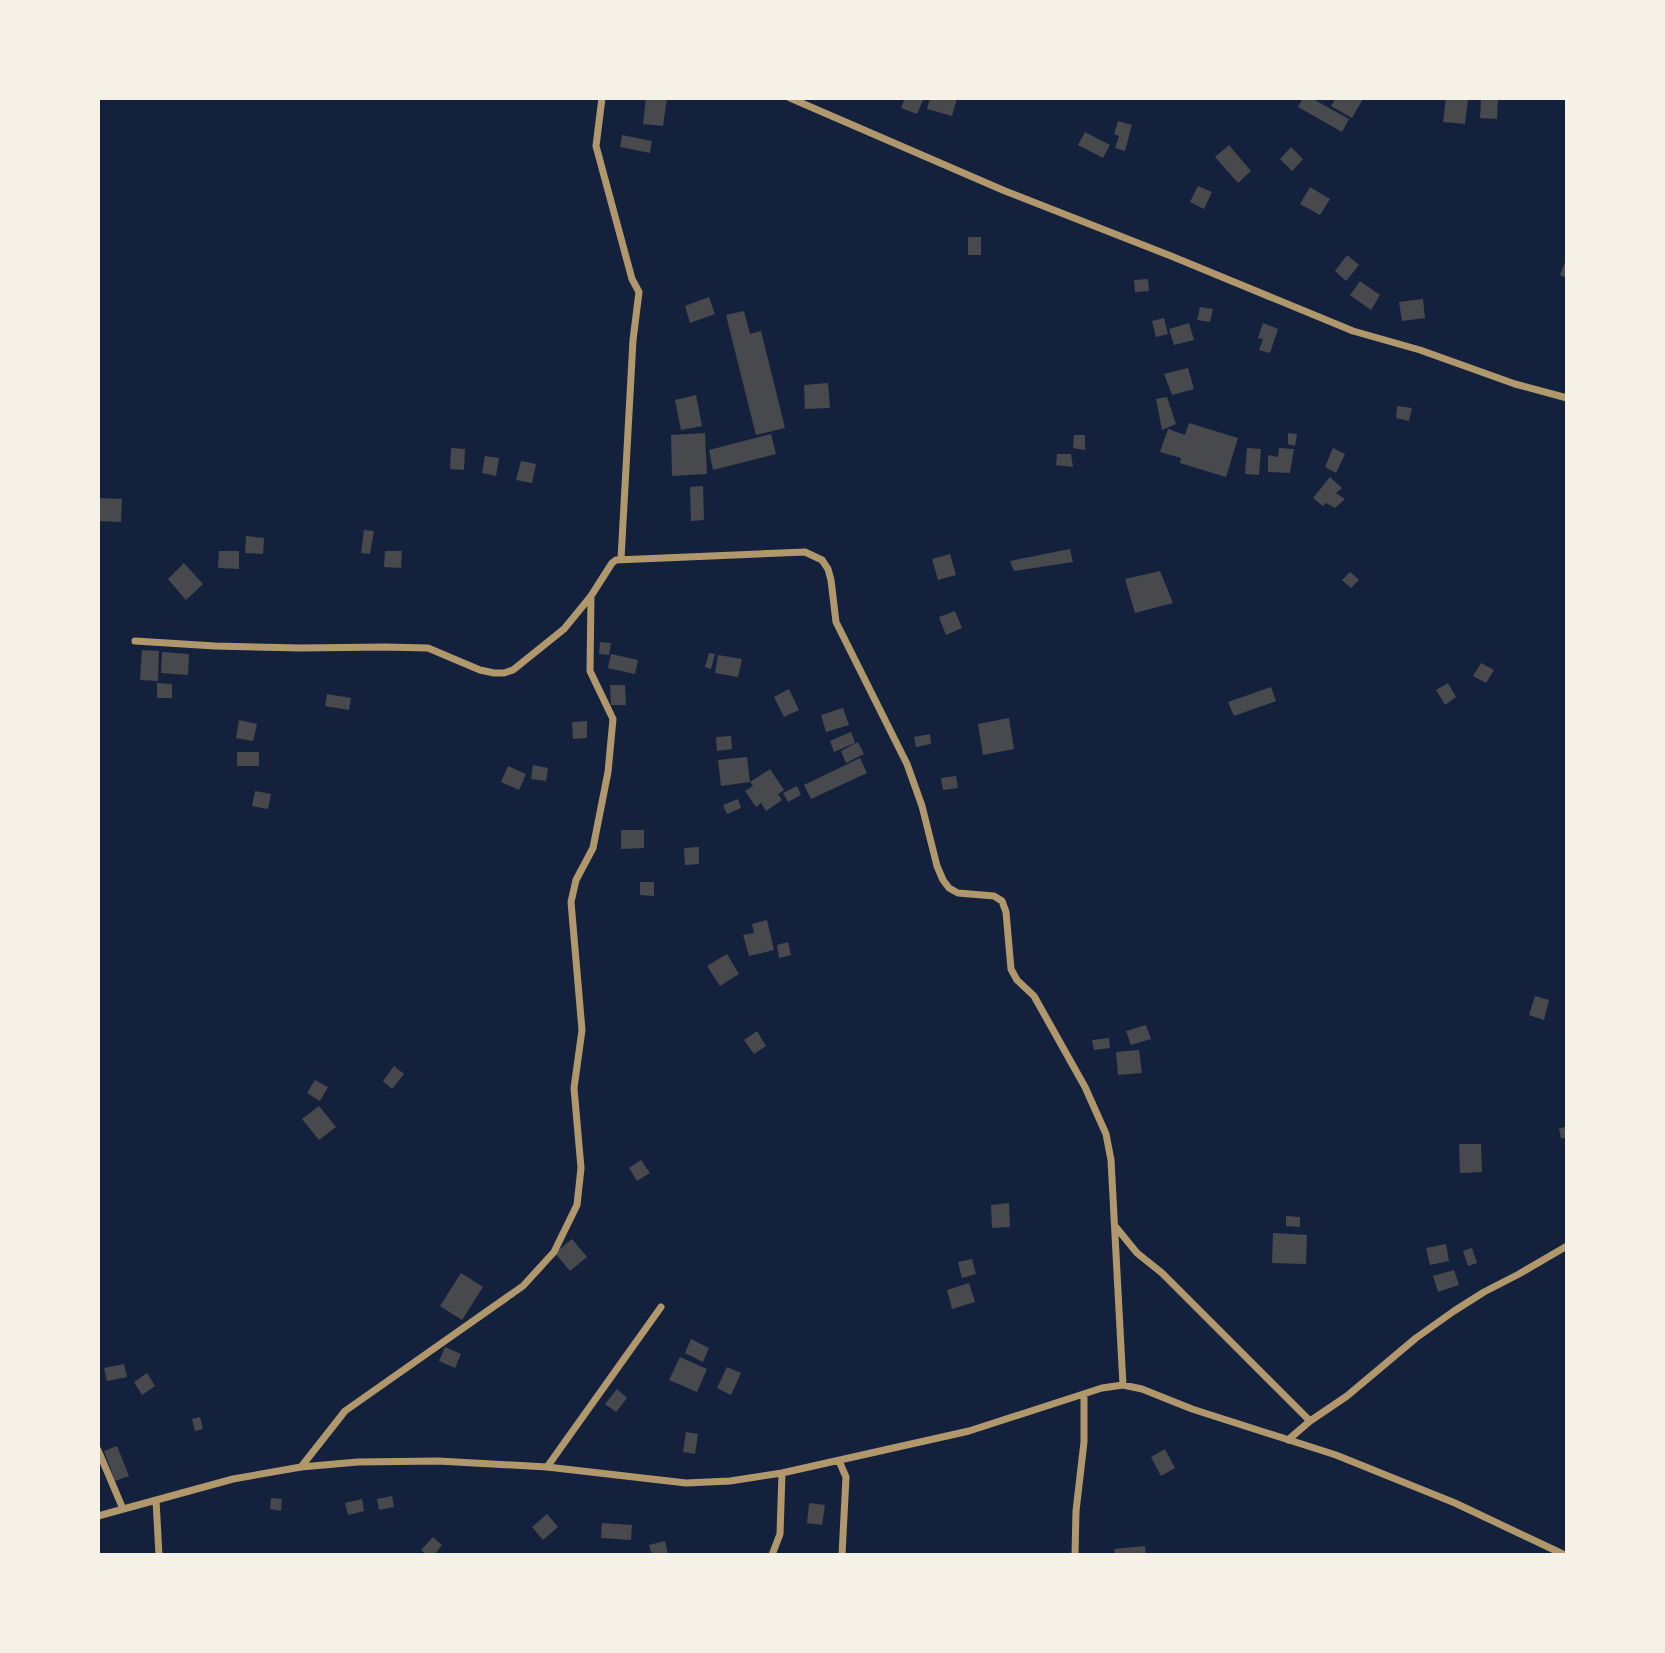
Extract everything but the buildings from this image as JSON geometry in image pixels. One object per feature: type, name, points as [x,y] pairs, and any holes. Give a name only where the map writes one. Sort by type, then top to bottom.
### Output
[{"type":"street","points":[[602,98],[596,146],[632,279],[639,292],[633,340],[621,559]]},
{"type":"street","points":[[790,98],[1005,191],[1353,331],[1420,350],[1515,384],[1567,398]]},
{"type":"street","points":[[135,642],[301,648],[428,648],[480,670],[504,673],[513,670],[564,629],[591,596],[612,563],[621,559],[805,552],[822,560],[831,580],[836,622],[907,764],[943,880],[949,888],[958,893],[994,897],[1002,901],[1006,912],[1011,969],[1034,996],[1086,1087],[1106,1134],[1111,1160],[1123,1385]]},
{"type":"street","points":[[301,1467],[345,1411],[523,1286],[554,1252],[578,1205],[581,1168],[574,1088],[582,1030],[571,902],[576,880],[593,848],[608,772],[613,719],[590,671],[591,596]]},
{"type":"street","points":[[1114,1226],[1137,1253],[1162,1273],[1310,1421]]},
{"type":"street","points":[[1288,1440],[1454,1311],[1567,1246]]},
{"type":"street","points":[[547,1468],[661,1307]]},
{"type":"street","points":[[98,1516],[233,1479],[301,1467],[358,1462],[438,1461],[547,1468],[686,1483],[730,1481],[782,1473],[969,1431],[1102,1388],[1123,1385],[1142,1389],[1192,1409],[1336,1455],[1455,1503],[1565,1555]]},
{"type":"street","points":[[1075,1555],[1076,1511],[1084,1442],[1084,1395]]},
{"type":"street","points":[[98,1450],[123,1509]]},
{"type":"street","points":[[839,1461],[846,1477],[842,1555]]},
{"type":"street","points":[[772,1555],[780,1534],[782,1473]]},
{"type":"street","points":[[156,1500],[159,1555]]}]
